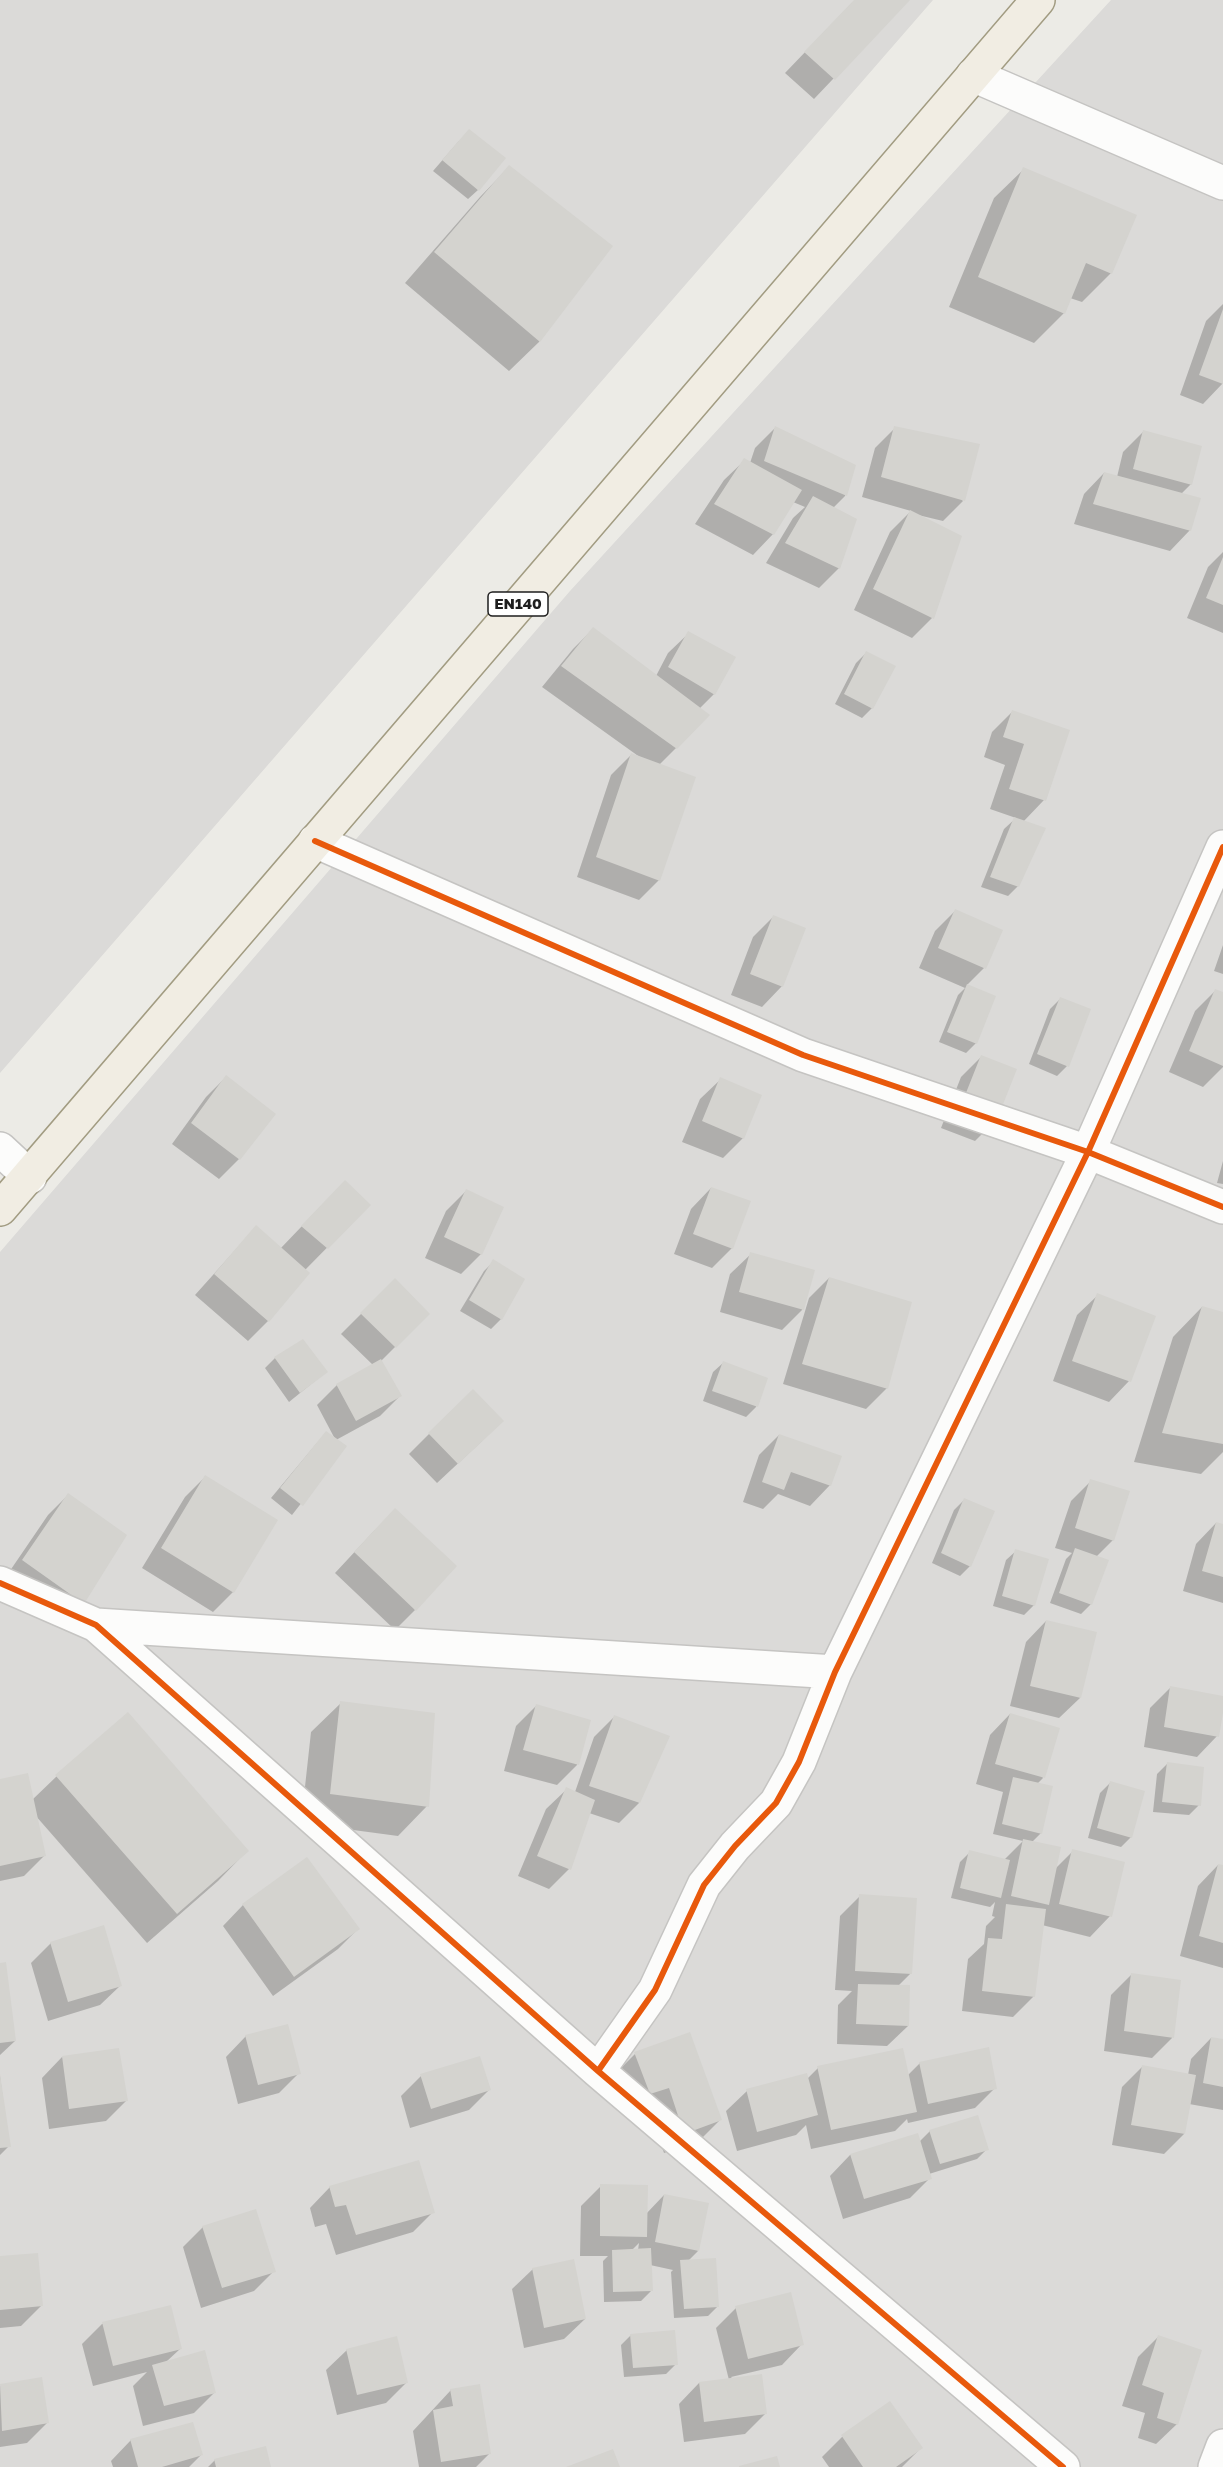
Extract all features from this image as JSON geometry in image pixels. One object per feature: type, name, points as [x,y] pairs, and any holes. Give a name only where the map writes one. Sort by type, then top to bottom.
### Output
[{"type":"main road","name":"EN140","points":[[0,1209],[30,1177],[315,841],[1038,0]]},
{"type":"street","points":[[973,75],[1223,183]]},
{"type":"street","points":[[315,841],[803,1054],[1088,1152],[1223,1207]]},
{"type":"street","points":[[597,2071],[656,1990],[704,1886],[735,1846],[776,1803],[799,1762],[835,1672],[1088,1152],[1223,847]]},
{"type":"street","points":[[0,1149],[30,1177]]},
{"type":"street","points":[[0,1583],[96,1625],[597,2071],[1063,2467]]},
{"type":"street","points":[[96,1625],[835,1672]]},
{"type":"street","points":[[1215,2467],[1223,2446]]},
{"type":"shaded area","points":[[0,0],[933,0],[0,1073]]},
{"type":"shaded area","points":[[1111,0],[1223,0],[1223,2467],[0,2467],[0,1252],[570,591]]},
{"type":"building","points":[[854,0],[910,0],[835,80],[804,52]]},
{"type":"building","points":[[469,129],[506,158],[479,191],[442,160]]},
{"type":"building","points":[[509,165],[613,246],[540,342],[434,252]]},
{"type":"building","points":[[1023,167],[1137,215],[1112,274],[1086,263],[1065,314],[978,277]]},
{"type":"building","points":[[1223,309],[1223,384],[1199,375]]},
{"type":"building","points":[[775,426],[856,465],[847,496],[764,461]]},
{"type":"building","points":[[894,426],[980,444],[965,501],[881,477]]},
{"type":"building","points":[[1143,430],[1202,446],[1192,485],[1133,469]]},
{"type":"building","points":[[744,458],[802,490],[774,535],[714,504]]},
{"type":"building","points":[[1104,472],[1201,498],[1191,531],[1093,504]]},
{"type":"building","points":[[813,496],[857,519],[840,569],[785,543]]},
{"type":"building","points":[[910,510],[962,536],[934,619],[873,589]]},
{"type":"building","points":[[1223,557],[1223,605],[1206,598]]},
{"type":"building","points":[[593,627],[710,715],[677,749],[561,666]]},
{"type":"building","points":[[688,631],[736,657],[715,695],[668,667]]},
{"type":"building","points":[[866,651],[896,666],[873,709],[844,694]]},
{"type":"building","points":[[1012,710],[1070,730],[1046,801],[1009,789],[1024,744],[1003,737]]},
{"type":"building","points":[[631,753],[696,777],[660,881],[596,857]]},
{"type":"building","points":[[1014,817],[1046,828],[1019,887],[990,877]]},
{"type":"building","points":[[955,909],[1003,930],[986,969],[938,948]]},
{"type":"building","points":[[773,915],[806,928],[783,987],[750,974]]},
{"type":"building","points":[[967,984],[996,996],[977,1044],[947,1032]]},
{"type":"building","points":[[1215,989],[1223,992],[1223,1066],[1189,1051]]},
{"type":"building","points":[[1060,997],[1091,1009],[1069,1067],[1037,1054]]},
{"type":"building","points":[[981,1055],[1017,1069],[996,1122],[960,1108]]},
{"type":"building","points":[[226,1075],[276,1114],[240,1160],[191,1123]]},
{"type":"building","points":[[720,1077],[762,1095],[744,1139],[702,1121]]},
{"type":"building","points":[[345,1180],[371,1205],[328,1249],[301,1226]]},
{"type":"building","points":[[711,1187],[751,1201],[733,1249],[693,1234]]},
{"type":"building","points":[[466,1189],[504,1207],[482,1255],[444,1237]]},
{"type":"building","points":[[256,1225],[310,1273],[269,1322],[214,1274]]},
{"type":"building","points":[[750,1252],[815,1270],[804,1310],[739,1292]]},
{"type":"building","points":[[493,1259],[525,1279],[502,1320],[469,1300]]},
{"type":"building","points":[[829,1277],[912,1302],[888,1389],[802,1364]]},
{"type":"building","points":[[395,1278],[430,1314],[396,1348],[360,1313]]},
{"type":"building","points":[[1097,1293],[1156,1316],[1131,1382],[1072,1361]]},
{"type":"building","points":[[1202,1306],[1223,1312],[1223,1444],[1162,1433]]},
{"type":"building","points":[[303,1339],[328,1372],[300,1393],[274,1357]]},
{"type":"building","points":[[381,1359],[402,1396],[356,1421],[336,1384]]},
{"type":"building","points":[[723,1361],[768,1378],[758,1407],[712,1391]]},
{"type":"building","points":[[473,1389],[504,1421],[458,1464],[428,1433]]},
{"type":"building","points":[[326,1431],[347,1446],[303,1506],[280,1488]]},
{"type":"building","points":[[779,1434],[842,1456],[831,1486],[791,1472],[784,1490],[762,1482]]},
{"type":"building","points":[[205,1475],[278,1520],[234,1593],[161,1548]]},
{"type":"building","points":[[1090,1479],[1130,1491],[1114,1541],[1075,1528]]},
{"type":"building","points":[[68,1493],[127,1535],[84,1604],[22,1560]]},
{"type":"building","points":[[964,1498],[995,1511],[971,1567],[941,1553]]},
{"type":"building","points":[[395,1508],[457,1566],[416,1611],[354,1552]]},
{"type":"building","points":[[1216,1522],[1223,1524],[1223,1577],[1202,1571]]},
{"type":"building","points":[[1075,1548],[1109,1560],[1092,1605],[1059,1593]]},
{"type":"building","points":[[1015,1549],[1049,1559],[1035,1606],[1002,1596]]},
{"type":"building","points":[[1046,1620],[1097,1632],[1081,1698],[1030,1686]]},
{"type":"building","points":[[1170,1686],[1223,1696],[1219,1737],[1164,1727]]},
{"type":"building","points":[[340,1701],[435,1713],[429,1807],[330,1794]]},
{"type":"building","points":[[536,1704],[591,1720],[579,1765],[523,1750]]},
{"type":"building","points":[[128,1712],[249,1851],[177,1914],[55,1775]]},
{"type":"building","points":[[1010,1713],[1060,1728],[1045,1778],[995,1764]]},
{"type":"building","points":[[614,1715],[670,1736],[640,1803],[589,1786]]},
{"type":"building","points":[[1167,1762],[1204,1767],[1201,1806],[1162,1802]]},
{"type":"building","points":[[28,1773],[46,1856],[0,1866],[0,1779]]},
{"type":"building","points":[[1013,1777],[1053,1786],[1042,1834],[1002,1824]]},
{"type":"building","points":[[1110,1781],[1145,1791],[1132,1838],[1097,1828]]},
{"type":"building","points":[[566,1787],[595,1800],[571,1870],[537,1856]]},
{"type":"building","points":[[1023,1839],[1061,1847],[1049,1905],[1011,1896]]},
{"type":"building","points":[[1072,1849],[1125,1862],[1112,1917],[1059,1904]]},
{"type":"building","points":[[969,1850],[1010,1860],[1001,1898],[960,1888]]},
{"type":"building","points":[[307,1857],[360,1929],[294,1977],[242,1904]]},
{"type":"building","points":[[1218,1864],[1223,1865],[1223,1943],[1199,1936]]},
{"type":"building","points":[[859,1894],[917,1898],[912,1974],[855,1971]]},
{"type":"building","points":[[1006,1904],[1046,1909],[1035,1997],[982,1991],[988,1938],[1002,1939]]},
{"type":"building","points":[[104,1925],[122,1986],[68,2002],[50,1942]]},
{"type":"building","points":[[6,1962],[16,2041],[0,2043],[0,1963]]},
{"type":"building","points":[[1131,1973],[1181,1980],[1174,2038],[1124,2031]]},
{"type":"building","points":[[858,1984],[910,1985],[909,2026],[856,2024]]},
{"type":"building","points":[[288,2024],[301,2074],[258,2085],[245,2035]]},
{"type":"building","points":[[690,2032],[722,2120],[684,2134],[669,2088],[650,2094],[634,2052]]},
{"type":"building","points":[[1211,2037],[1223,2039],[1223,2087],[1203,2083]]},
{"type":"building","points":[[989,2047],[997,2089],[928,2104],[919,2062]]},
{"type":"building","points":[[119,2048],[128,2101],[69,2109],[62,2056]]},
{"type":"building","points":[[903,2048],[917,2112],[831,2130],[817,2066]]},
{"type":"building","points":[[480,2056],[491,2090],[431,2109],[420,2074]]},
{"type":"building","points":[[1142,2065],[1196,2075],[1185,2134],[1131,2125]]},
{"type":"building","points":[[807,2073],[818,2115],[757,2132],[746,2089]]},
{"type":"building","points":[[0,2074],[11,2147],[0,2148]]},
{"type":"building","points":[[978,2115],[989,2150],[940,2164],[929,2130]]},
{"type":"building","points":[[918,2133],[932,2179],[864,2199],[850,2154]]},
{"type":"building","points":[[419,2160],[435,2213],[356,2235],[346,2205],[335,2207],[329,2186]]},
{"type":"building","points":[[600,2184],[648,2185],[647,2237],[600,2236]]},
{"type":"building","points":[[664,2194],[709,2203],[699,2251],[655,2242]]},
{"type":"building","points":[[256,2209],[276,2272],[222,2288],[202,2226]]},
{"type":"building","points":[[651,2248],[653,2291],[613,2292],[612,2250]]},
{"type":"building","points":[[38,2253],[43,2306],[0,2310],[0,2256]]},
{"type":"building","points":[[716,2258],[719,2307],[684,2309],[680,2260]]},
{"type":"building","points":[[574,2259],[586,2319],[544,2328],[532,2268]]},
{"type":"building","points":[[791,2292],[804,2345],[748,2359],[735,2306]]},
{"type":"building","points":[[171,2305],[182,2349],[113,2366],[102,2322]]},
{"type":"building","points":[[675,2330],[678,2365],[633,2368],[630,2334]]},
{"type":"building","points":[[1158,2335],[1202,2350],[1178,2425],[1157,2418],[1164,2393],[1142,2385]]},
{"type":"building","points":[[397,2336],[408,2383],[357,2395],[346,2349]]},
{"type":"building","points":[[205,2350],[216,2393],[164,2406],[152,2365]]},
{"type":"building","points":[[762,2374],[767,2414],[704,2422],[699,2382]]},
{"type":"building","points":[[42,2377],[49,2423],[2,2431],[0,2384]]},
{"type":"building","points":[[480,2384],[491,2454],[441,2462],[433,2410],[453,2406],[450,2389]]},
{"type":"building","points":[[890,2401],[923,2448],[896,2467],[863,2467],[841,2435]]},
{"type":"building","points":[[193,2422],[203,2455],[162,2467],[138,2467],[130,2439]]},
{"type":"building","points":[[266,2446],[271,2467],[216,2467],[214,2459]]},
{"type":"building","points":[[613,2449],[620,2467],[566,2467]]},
{"type":"building","points":[[777,2456],[780,2467],[739,2467],[739,2466]]},
{"type":"cycle path","points":[[315,841],[803,1055],[1088,1152],[1223,1207]]},
{"type":"cycle path","points":[[598,2071],[655,1990],[704,1885],[735,1846],[776,1803],[799,1762],[835,1672],[1088,1152],[1223,847]]},
{"type":"cycle path","points":[[0,1583],[96,1625],[598,2071],[1063,2467]]}]
